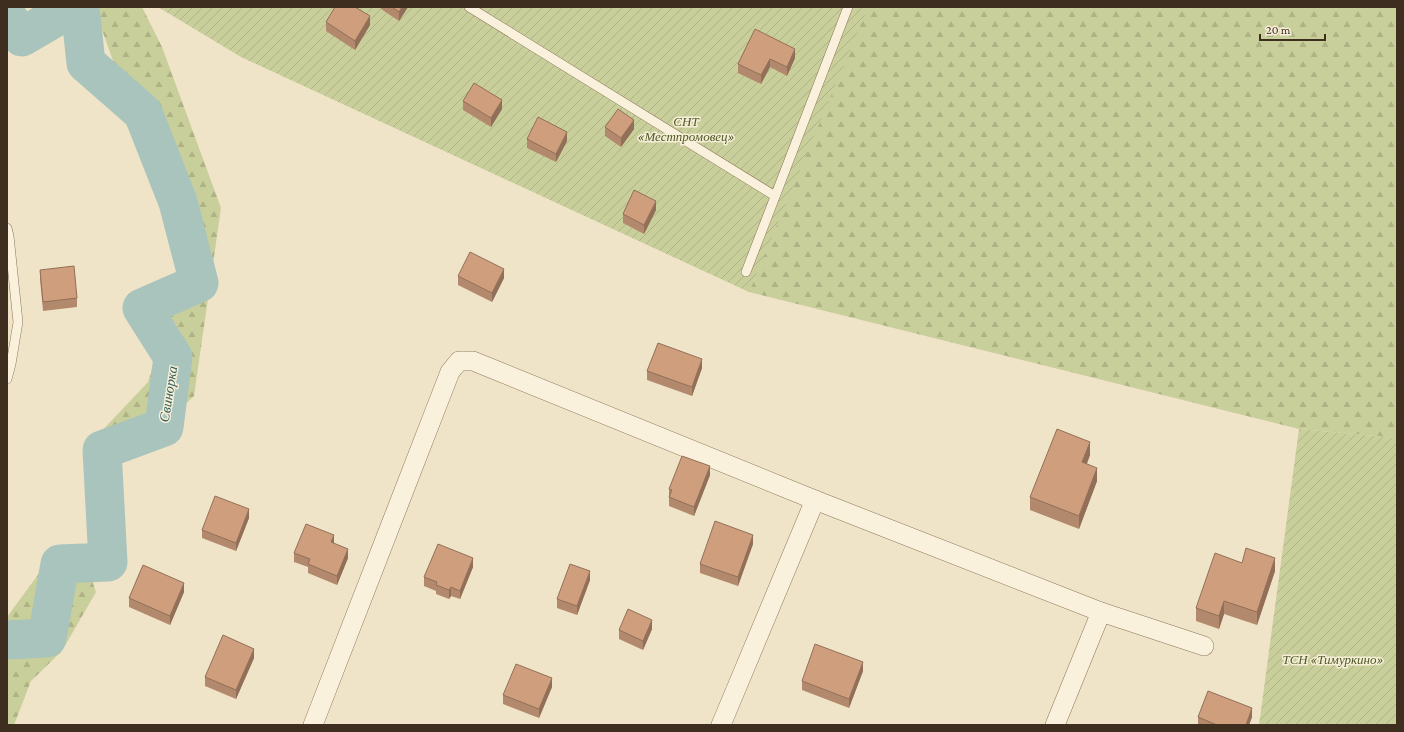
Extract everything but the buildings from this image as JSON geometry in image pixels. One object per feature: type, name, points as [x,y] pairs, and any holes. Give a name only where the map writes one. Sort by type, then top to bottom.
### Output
[{"type":"street","points":[[313,725],[450,372],[459,361],[473,361],[491,368],[815,500],[1101,612],[1204,646]]},
{"type":"street","points":[[721,725],[815,500]]},
{"type":"street","points":[[1055,725],[1101,612]]},
{"type":"lane","points":[[469,7],[775,196]]},
{"type":"lane","points":[[746,272],[848,7]]},
{"type":"lane","points":[[7,228],[18,322],[7,379]]},
{"type":"green space","points":[[94,7],[142,7],[162,47],[221,208],[194,396],[120,465],[97,436],[148,382],[180,279],[166,211]]},
{"type":"green space","name":"СНТ «Местпромовец»","points":[[158,7],[868,7],[749,292],[241,57]]},
{"type":"green space","points":[[863,7],[1397,7],[1397,438],[1299,429],[749,292]]},
{"type":"green space","name":"ТСН «Тимуркино»","points":[[1299,429],[1397,438],[1397,725],[1259,725]]},
{"type":"green space","points":[[80,544],[96,592],[62,651],[31,681],[14,725],[7,725],[7,617],[51,557]]},
{"type":"waterway","name":"Свинорка","points":[[7,17],[22,37],[73,7]]},
{"type":"waterway","name":"Свинорка","points":[[7,640],[47,638],[60,564],[108,562],[102,450],[164,427],[173,357],[142,308],[199,283],[178,202],[143,113],[86,63],[80,7]]}]
